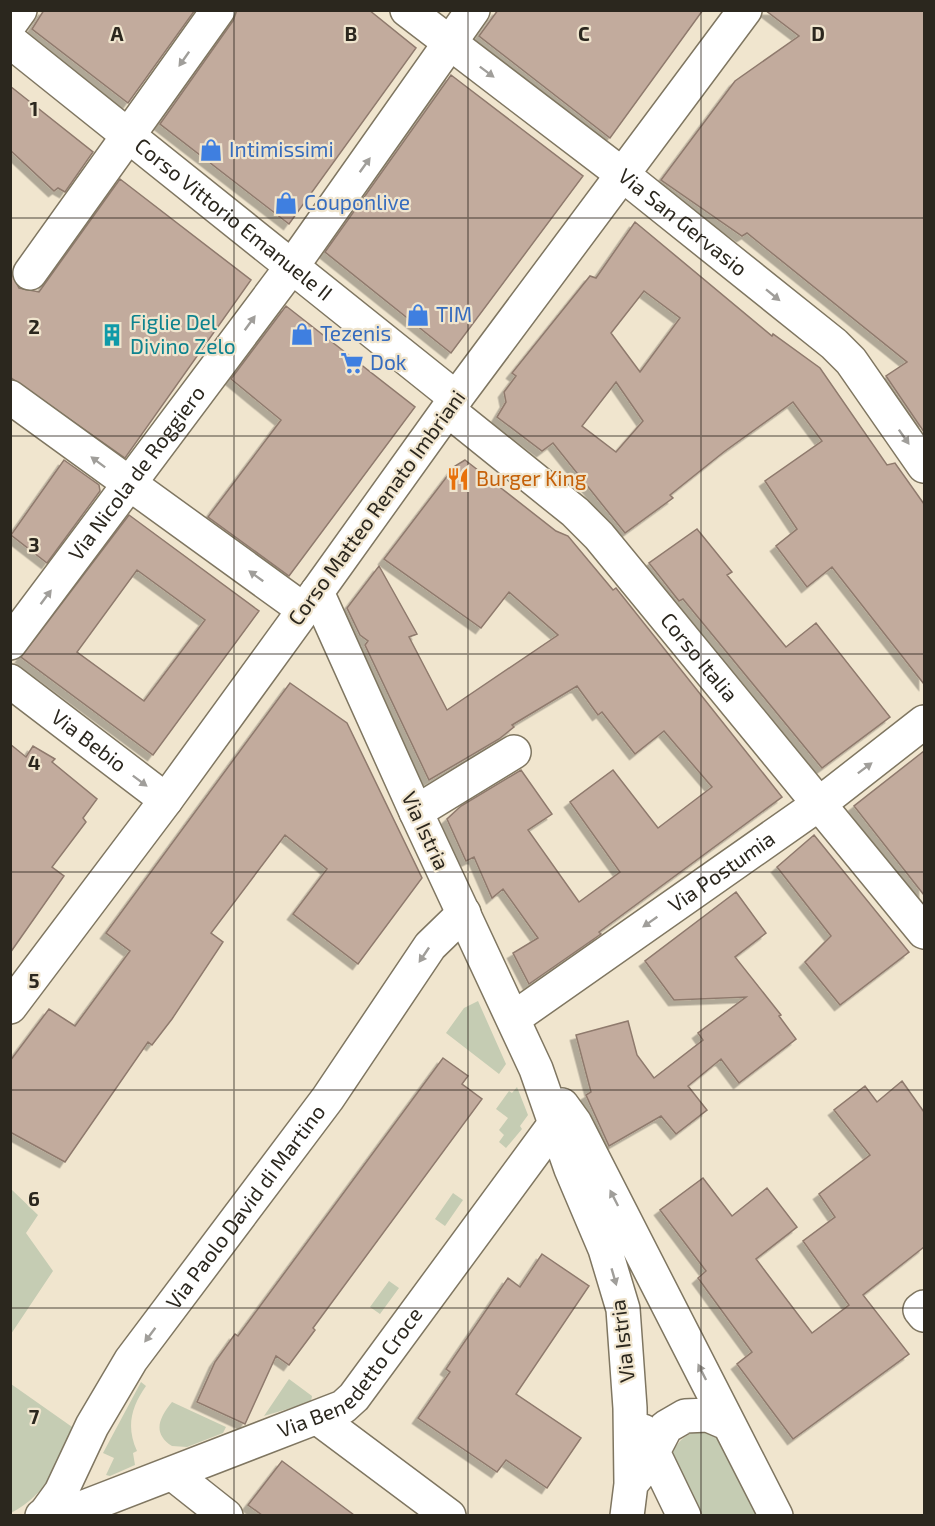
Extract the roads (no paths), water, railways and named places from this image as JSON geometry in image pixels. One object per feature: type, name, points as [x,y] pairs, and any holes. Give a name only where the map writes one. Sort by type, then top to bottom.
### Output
[{"type":"street","points":[[10,24],[20,10]]},
{"type":"street","points":[[30,273],[218,10]]},
{"type":"street","name":"Via San Gervasio","points":[[407,10],[623,175],[851,361],[924,466]]},
{"type":"street","name":"Via Nicola de Roggiero","points":[[10,643],[130,486],[293,265],[472,10]]},
{"type":"street","name":"Corso Matteo Renato Imbriani","points":[[10,1007],[166,800],[452,404],[746,10]]},
{"type":"street","name":"Corso Vittorio Emanuele II","points":[[10,41],[293,265],[452,404]]},
{"type":"street","points":[[10,397],[130,486],[310,601]]},
{"type":"street","name":"Corso Italia","points":[[452,404],[575,512],[599,536],[924,932]]},
{"type":"street","name":"Via Istria","points":[[310,601],[416,812],[514,1018],[537,1069],[554,1125],[605,1249],[623,1309],[630,1408],[631,1484],[627,1515]]},
{"type":"street","name":"Via Bebio","points":[[10,681],[166,800]]},
{"type":"street","name":"Via Postumia","points":[[514,1018],[819,804],[924,723]]},
{"type":"street","points":[[416,812],[514,752]]},
{"type":"street","name":"Via Paolo David di Martino","points":[[54,1515],[92,1426],[131,1360],[328,1098],[430,946],[464,913]]},
{"type":"street","name":"Via Istria","points":[[537,1069],[575,1123],[776,1515]]},
{"type":"street","name":"Via Benedetto Croce","points":[[54,1515],[173,1474],[343,1407],[354,1397],[554,1125]]},
{"type":"street","points":[[924,1307],[920,1310],[924,1315]]},
{"type":"street","points":[[630,1408],[655,1453],[684,1515]]},
{"type":"street","points":[[631,1484],[655,1453],[666,1427],[685,1416],[708,1415],[729,1424]]},
{"type":"street","points":[[318,1418],[449,1515]]},
{"type":"street","points":[[173,1474],[226,1515]]},
{"type":"place","name":"Intimissimi","points":[[211,150]]},
{"type":"place","name":"Couponlive","points":[[286,203]]},
{"type":"place","name":"TIM","points":[[418,315]]},
{"type":"place","name":"Tezenis","points":[[302,334]]},
{"type":"place","name":"Figlie Del Divino Zelo","points":[[112,335]]},
{"type":"place","name":"Dok","points":[[352,363]]},
{"type":"place","name":"Burger King","points":[[458,479]]}]
